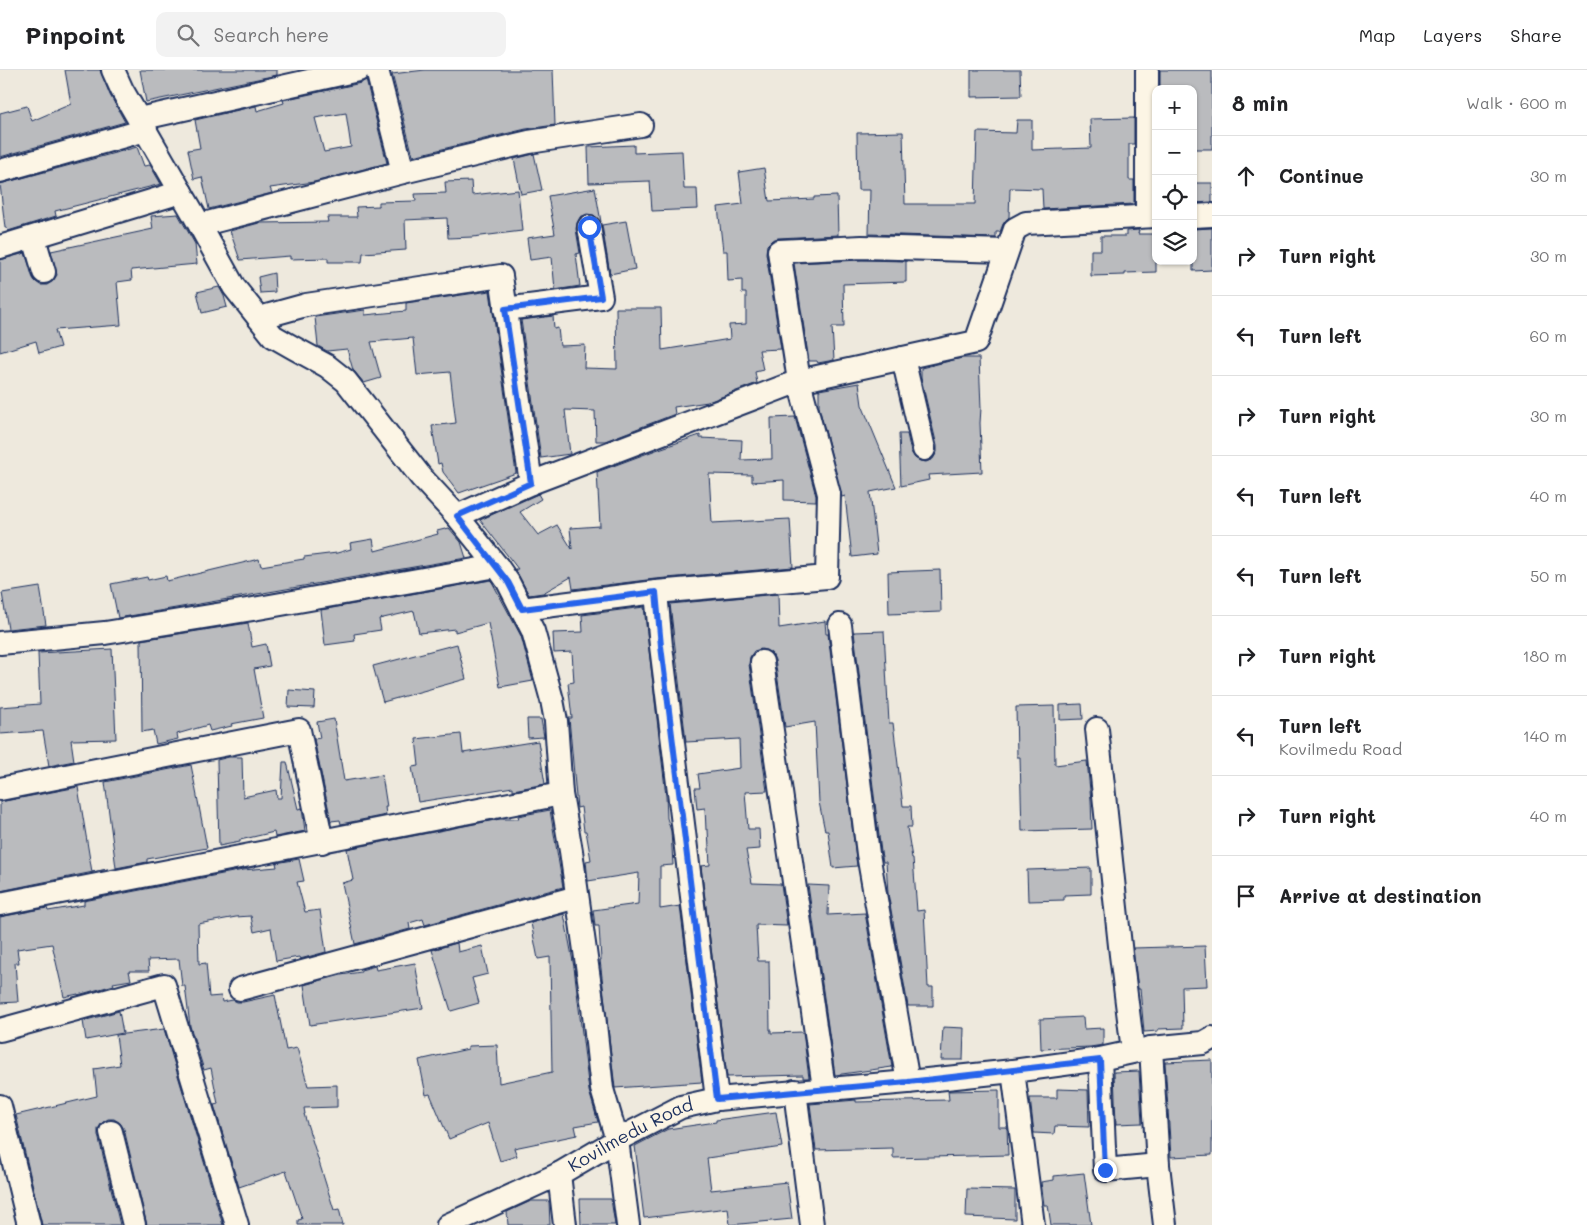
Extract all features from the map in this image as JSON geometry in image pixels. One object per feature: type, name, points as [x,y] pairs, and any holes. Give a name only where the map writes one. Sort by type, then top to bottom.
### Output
[{"type":"street","points":[[114,70],[122,90],[234,287],[273,336],[327,366],[346,382],[421,476],[457,516],[497,566],[508,582],[534,631],[556,721],[561,794],[594,1015],[602,1088],[617,1140],[628,1225]]},
{"type":"street","points":[[0,172],[142,125],[358,70]]},
{"type":"street","points":[[377,70],[403,172]]},
{"type":"street","points":[[457,516],[531,483],[798,381],[976,342],[1006,251],[1015,230],[1026,223],[1152,216],[1147,70]]},
{"type":"street","points":[[200,225],[403,172],[529,142],[641,125]]},
{"type":"street","points":[[0,247],[181,192]]},
{"type":"street","points":[[1197,216],[1212,216]]},
{"type":"street","points":[[505,309],[601,297],[589,227]]},
{"type":"street","points":[[34,238],[44,272]]},
{"type":"street","points":[[522,609],[656,592],[827,577],[829,494],[798,381],[779,251],[862,247],[1006,251]]},
{"type":"street","points":[[259,318],[306,306],[501,276],[531,483]]},
{"type":"street","points":[[903,358],[924,449]]},
{"type":"street","points":[[0,643],[105,633],[253,610],[497,566]]},
{"type":"street","points":[[656,592],[717,1099]]},
{"type":"street","points":[[840,625],[868,854],[908,1082]]},
{"type":"street","points":[[762,662],[824,1088]]},
{"type":"street","points":[[1097,729],[1121,955],[1142,1050],[1166,1225]]},
{"type":"street","points":[[0,789],[299,730],[322,842]]},
{"type":"street","points":[[0,904],[561,794]]},
{"type":"street","points":[[240,989],[577,897]]},
{"type":"street","points":[[0,1030],[164,985],[237,1225]]},
{"type":"street","name":"Kovilmedu Road","points":[[448,1225],[558,1174],[617,1140],[681,1107],[717,1099],[908,1082],[1100,1060],[1142,1050],[1203,1043],[1212,1038]]},
{"type":"street","points":[[1100,1060],[1105,1170],[1158,1164]]},
{"type":"street","points":[[1013,1071],[1033,1225]]},
{"type":"street","points":[[796,1091],[812,1225]]},
{"type":"street","points":[[0,1106],[29,1225]]},
{"type":"street","points":[[112,1132],[134,1225]]},
{"type":"street","points":[[558,1174],[565,1225]]},
{"type":"building","points":[[65,70],[100,70],[110,95],[125,122],[0,157],[0,113],[27,106],[32,121],[71,104]]},
{"type":"building","points":[[140,70],[277,70],[277,75],[146,102]]},
{"type":"building","points":[[425,70],[553,70],[555,125],[526,129],[413,156],[392,74]]},
{"type":"building","points":[[971,70],[1020,70],[1021,96],[971,97]]},
{"type":"building","points":[[1160,70],[1212,70],[1212,149],[1197,149],[1197,85],[1160,85]]},
{"type":"building","points":[[366,80],[387,163],[314,182],[270,188],[272,193],[209,209],[202,177],[194,179],[188,150],[200,148],[195,120],[256,106],[257,111],[284,103],[283,100],[361,83]],"holes":[[[346,113],[351,147],[324,152],[315,118]]]},
{"type":"building","points":[[1134,118],[1134,144],[1129,144],[1129,180],[1134,180],[1134,204],[1043,209],[1042,189],[1010,188],[1009,217],[1003,224],[1000,232],[996,232],[996,238],[869,234],[870,190],[858,190],[857,133],[903,132],[905,204],[975,204],[977,132],[1016,133],[1017,120],[1032,120],[1032,150],[1091,148],[1090,119]]},
{"type":"building","points":[[634,145],[634,153],[682,151],[684,189],[697,189],[698,209],[652,211],[650,181],[589,183],[588,147]]},
{"type":"building","points":[[137,147],[144,166],[150,165],[161,184],[55,211],[56,216],[8,231],[5,228],[0,184]]},
{"type":"building","points":[[534,154],[542,190],[521,194],[514,159]]},
{"type":"building","points":[[764,168],[769,201],[837,196],[838,235],[778,238],[772,240],[767,245],[766,253],[781,349],[759,350],[763,370],[755,372],[757,383],[708,402],[674,407],[675,414],[605,441],[596,441],[595,411],[565,410],[570,454],[541,458],[521,320],[553,316],[554,329],[558,328],[560,346],[585,345],[584,368],[617,369],[616,308],[661,308],[662,350],[730,339],[729,325],[746,324],[746,293],[742,293],[742,280],[728,281],[727,251],[723,251],[718,207],[743,204],[739,172]]},
{"type":"building","points":[[471,181],[472,195],[518,190],[522,231],[448,238],[447,218],[405,220],[406,250],[363,253],[362,262],[328,262],[328,258],[290,259],[290,256],[240,260],[230,231],[259,223],[328,222],[327,217],[357,217],[356,207],[379,206],[379,202],[416,201],[415,194],[446,193],[445,182]]},
{"type":"building","points":[[1197,183],[1212,183],[1212,202],[1197,203]]},
{"type":"building","points":[[595,188],[601,222],[594,215],[587,214],[580,217],[576,229],[580,253],[576,254],[580,286],[555,290],[552,257],[530,260],[527,238],[555,234],[548,196]]},
{"type":"building","points":[[178,214],[195,244],[197,264],[131,270],[132,280],[117,282],[121,325],[55,330],[60,347],[39,353],[36,341],[0,352],[0,260],[25,253],[35,281],[40,285],[47,285],[57,275],[51,251],[153,229],[151,216]]},
{"type":"building","points":[[626,221],[635,269],[610,274],[602,225]]},
{"type":"building","points":[[1212,228],[1212,270],[1193,271],[1193,265],[1197,265],[1197,229]]},
{"type":"building","points":[[1139,230],[1138,234],[1152,234],[1152,265],[1156,265],[1156,272],[1091,276],[1091,250],[1101,250],[1101,236],[1126,236],[1126,231]]},
{"type":"building","points":[[862,260],[906,261],[906,282],[843,284],[844,327],[832,327],[834,360],[818,363],[817,361],[809,361],[794,263]]},
{"type":"building","points":[[274,273],[275,292],[260,293],[258,277]]},
{"type":"building","points":[[219,287],[227,307],[202,313],[197,292]]},
{"type":"building","points":[[490,291],[516,473],[459,493],[443,472],[441,463],[438,464],[432,426],[456,423],[450,372],[417,375],[413,338],[371,342],[381,378],[364,383],[353,370],[347,349],[327,351],[318,346],[315,317],[365,310],[365,315],[406,311],[406,303]]},
{"type":"building","points":[[962,358],[979,358],[982,472],[928,475],[929,480],[901,486],[899,434],[907,434],[911,452],[920,461],[926,462],[933,459],[937,452],[921,378],[921,368]]},
{"type":"building","points":[[859,383],[862,405],[896,487],[870,492],[877,554],[852,557],[845,496],[842,497],[819,407],[819,390]]},
{"type":"building","points":[[795,417],[816,501],[784,500],[784,480],[752,482],[752,475],[709,474],[712,523],[790,519],[793,567],[655,579],[573,589],[571,577],[543,593],[529,595],[515,569],[518,569],[480,520],[538,494],[541,499],[520,512],[538,535],[557,525],[572,549],[570,528],[600,526],[597,472],[700,435],[700,438],[742,440],[741,460],[772,459],[771,418]]},
{"type":"building","points":[[449,528],[461,542],[466,558],[118,618],[111,584],[147,577],[148,580],[166,576],[167,581],[259,559],[261,566],[304,559],[304,557],[337,553],[351,549],[350,543],[373,539],[375,551],[438,534],[437,531]]},
{"type":"building","points":[[940,570],[941,612],[889,614],[888,572]]},
{"type":"building","points":[[491,580],[521,636],[533,681],[500,687],[488,623],[455,632],[455,629],[419,633],[414,611],[379,619],[381,630],[354,634],[355,641],[325,645],[321,610]]},
{"type":"building","points":[[40,587],[46,625],[8,629],[2,593]]},
{"type":"building","points":[[778,594],[779,628],[825,621],[857,866],[833,868],[828,831],[825,831],[819,802],[815,722],[785,727],[775,660],[772,654],[766,650],[754,651],[750,657],[749,664],[767,791],[745,792],[748,829],[759,829],[760,849],[746,850],[752,883],[781,884],[787,926],[756,925],[758,961],[769,961],[771,1033],[803,1032],[809,1078],[803,1078],[803,1075],[727,1077],[701,866],[710,865],[708,830],[706,830],[705,808],[697,809],[695,788],[700,788],[698,774],[740,768],[739,739],[686,742],[670,604]]},
{"type":"building","points":[[644,607],[667,818],[671,831],[673,865],[660,866],[660,909],[680,906],[702,1082],[615,1088],[600,960],[599,926],[595,926],[593,910],[638,904],[639,873],[588,881],[586,861],[591,860],[586,831],[584,831],[581,807],[577,808],[569,718],[572,718],[568,683],[574,682],[572,652],[554,653],[553,633],[583,632],[582,615]]},
{"type":"building","points":[[248,623],[252,647],[266,644],[270,666],[254,669],[263,718],[231,724],[232,726],[210,731],[208,725],[177,734],[178,739],[156,744],[153,730],[142,732],[141,640]]},
{"type":"building","points":[[884,631],[889,723],[893,723],[903,806],[911,806],[912,827],[907,827],[913,858],[917,911],[924,910],[928,987],[933,987],[933,1006],[908,1006],[888,893],[886,862],[883,862],[881,852],[854,632]]},
{"type":"building","points":[[457,644],[466,679],[383,702],[373,666]]},
{"type":"building","points":[[112,649],[116,739],[71,740],[74,761],[49,766],[43,731],[0,734],[0,707],[40,704],[38,653]]},
{"type":"building","points":[[289,690],[315,692],[314,708],[288,707]]},
{"type":"building","points":[[1082,704],[1083,719],[1060,720],[1060,705]]},
{"type":"building","points":[[1054,706],[1055,765],[1087,761],[1092,829],[1022,831],[1020,757],[1017,757],[1016,707]]},
{"type":"building","points":[[334,719],[344,781],[382,775],[387,807],[385,807],[386,815],[341,824],[340,820],[331,821],[314,739],[320,738],[317,722]]},
{"type":"building","points":[[527,719],[541,719],[544,737],[528,738]]},
{"type":"building","points":[[461,734],[463,753],[538,741],[545,784],[513,790],[513,787],[418,802],[412,767],[419,766],[416,739]]},
{"type":"building","points":[[229,757],[242,757],[243,797],[276,790],[277,798],[281,798],[283,762],[287,762],[298,809],[302,808],[305,831],[275,837],[274,832],[219,846],[217,760]]},
{"type":"building","points":[[191,765],[207,848],[147,859],[147,862],[116,868],[105,782]]},
{"type":"building","points":[[78,787],[92,872],[108,869],[0,891],[0,802]]},
{"type":"building","points":[[550,810],[563,887],[425,925],[423,919],[409,923],[410,929],[355,944],[342,883],[353,880],[347,849],[500,819],[519,819],[518,816]]},
{"type":"building","points":[[299,859],[304,881],[297,882],[305,912],[320,910],[326,952],[300,959],[299,957],[276,961],[271,928],[254,932],[251,916],[236,917],[198,924],[199,964],[206,963],[209,997],[221,996],[222,1002],[233,1000],[243,1002],[275,995],[286,1050],[297,1048],[308,1086],[337,1085],[337,1107],[304,1108],[304,1114],[334,1210],[339,1209],[343,1225],[298,1225],[298,1220],[302,1219],[286,1171],[239,1187],[214,1105],[218,1104],[211,1068],[204,1070],[190,1026],[185,986],[182,986],[179,959],[148,960],[149,971],[129,971],[131,980],[113,983],[114,985],[64,997],[52,944],[17,949],[19,963],[15,963],[18,1002],[0,1003],[0,917],[47,908],[48,911],[84,905],[84,901],[243,870],[277,867],[276,863]]},
{"type":"building","points":[[1091,868],[1091,894],[1064,895],[1064,900],[1028,901],[1027,870]]},
{"type":"building","points":[[808,885],[829,886],[828,915],[865,913],[892,1067],[835,1075]]},
{"type":"building","points":[[564,914],[574,967],[589,1091],[598,1122],[575,1126],[577,1135],[514,1148],[517,1156],[500,1161],[488,1123],[449,1139],[430,1094],[426,1095],[419,1060],[468,1049],[468,1046],[497,1045],[499,1083],[552,1072],[550,957],[538,959],[531,923]]},
{"type":"building","points":[[457,943],[458,952],[482,946],[488,974],[472,978],[479,1003],[451,1011],[432,950]]},
{"type":"building","points":[[1205,946],[1207,986],[1182,987],[1183,1028],[1158,1029],[1158,1031],[1144,1032],[1140,989],[1138,989],[1133,948]]},
{"type":"building","points":[[415,963],[423,1008],[310,1025],[304,985],[341,975],[361,972],[361,970],[375,966],[376,970]]},
{"type":"building","points":[[119,1011],[123,1033],[86,1040],[83,1021]]},
{"type":"building","points":[[1083,1017],[1084,1029],[1103,1028],[1103,1045],[1041,1049],[1040,1019]]},
{"type":"building","points":[[943,1027],[964,1028],[963,1060],[941,1060]]},
{"type":"building","points":[[164,1029],[223,1225],[147,1225],[124,1129],[114,1119],[108,1119],[98,1129],[98,1135],[120,1225],[42,1225],[16,1115],[97,1096],[94,1069],[120,1065],[116,1035]]},
{"type":"building","points":[[1212,1060],[1212,1155],[1171,1157],[1165,1062]]},
{"type":"building","points":[[1139,1071],[1142,1123],[1116,1124],[1114,1072]]},
{"type":"building","points":[[1057,1089],[1088,1090],[1089,1127],[1055,1126],[1054,1134],[1034,1133],[1030,1098],[1057,1098]]},
{"type":"building","points":[[999,1090],[999,1127],[1007,1127],[1008,1155],[893,1158],[893,1148],[816,1150],[810,1104],[856,1100],[856,1102],[949,1100],[948,1091]]},
{"type":"building","points":[[776,1112],[782,1147],[707,1158],[711,1190],[787,1182],[792,1219],[730,1225],[728,1208],[644,1218],[635,1146],[668,1129]]},
{"type":"building","points":[[1084,1173],[1091,1225],[1051,1225],[1048,1205],[1044,1205],[1041,1182],[1054,1180],[1054,1176]]},
{"type":"building","points":[[967,1189],[1015,1190],[1015,1219],[966,1217]]},
{"type":"building","points":[[580,1199],[611,1199],[615,1225],[581,1225]]},
{"type":"building","points":[[531,1201],[549,1201],[550,1225],[508,1225],[507,1212]]},
{"type":"route","points":[[589,227],[601,297],[505,309],[531,483],[457,516],[497,566],[522,609],[656,592],[717,1099],[908,1082],[1100,1060],[1105,1170]]}]
